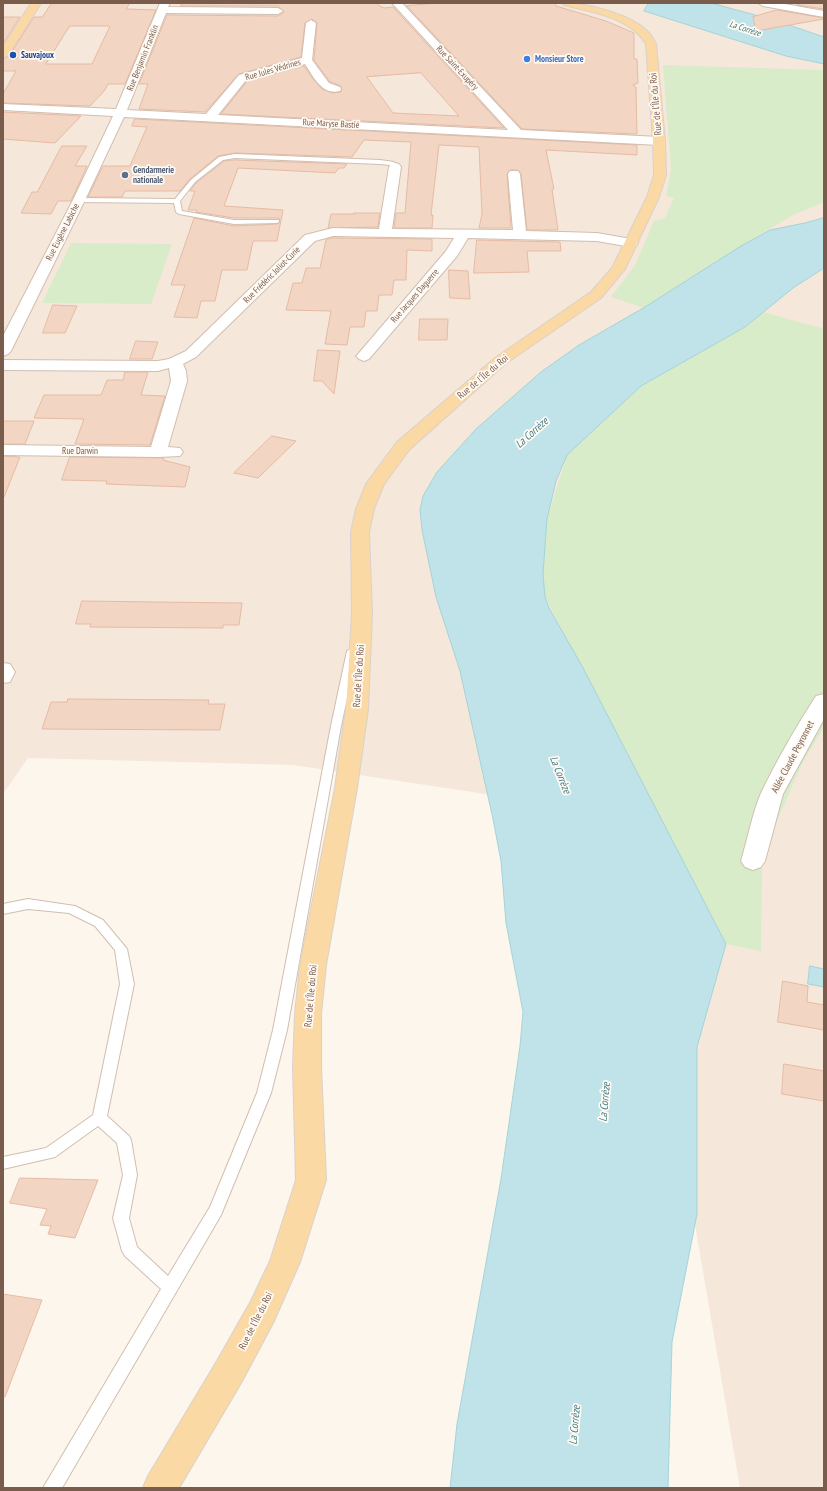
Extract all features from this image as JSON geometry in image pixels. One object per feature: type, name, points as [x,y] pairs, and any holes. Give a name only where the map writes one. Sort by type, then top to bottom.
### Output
[{"type":"main road","points":[[3,55],[36,3]]},
{"type":"main road","name":"Rue de l'Île du Roi","points":[[160,1488],[230,1372],[262,1312],[285,1262],[311,1180],[307,1067],[308,1014],[313,965],[346,788],[357,709],[362,602],[360,532],[365,509],[375,484],[388,464],[403,446],[500,361],[596,294],[618,269],[653,197],[660,175],[659,141],[651,44],[648,37],[635,27],[618,18],[567,3]]},
{"type":"street","name":"Rue Saint-Exupéry","points":[[397,3],[517,133]]},
{"type":"street","points":[[804,3],[824,13]]},
{"type":"street","points":[[772,4],[824,13]]},
{"type":"street","points":[[164,7],[278,11]]},
{"type":"street","name":"Rue Benjamin Franklin","points":[[121,112],[164,7]]},
{"type":"street","name":"Rue Jules Védrines","points":[[311,23],[307,60],[325,86],[336,89]]},
{"type":"street","name":"Rue Jules Védrines","points":[[210,117],[243,77],[307,60]]},
{"type":"street","name":"Rue Maryse Bastié","points":[[3,107],[659,141]]},
{"type":"street","name":"Rue Eugène Labiche","points":[[3,351],[79,200],[121,112]]},
{"type":"street","points":[[385,232],[395,167]]},
{"type":"street","points":[[514,174],[520,234]]},
{"type":"street","name":"Rue Frédéric Joliot-Curie","points":[[3,365],[158,366],[174,362],[191,354],[310,238],[333,232],[520,234],[632,239]]},
{"type":"street","name":"Rue Jacques Daguerre","points":[[364,356],[452,253],[463,234]]},
{"type":"street","name":"Rue Darwin","points":[[3,450],[166,452],[179,380],[178,371],[174,362]]},
{"type":"street","points":[[3,669],[5,672],[3,677]]},
{"type":"street","name":"Allée Claude Peyronnet","points":[[753,861],[772,794],[808,726],[824,701]]},
{"type":"lane","points":[[278,221],[234,222],[179,212],[177,201],[193,180],[221,158],[235,156],[380,162],[392,163],[395,167]]},
{"type":"lane","points":[[79,200],[177,201]]},
{"type":"lane","points":[[52,1488],[216,1210],[264,1093],[280,1030],[335,734],[362,602]]},
{"type":"lane","points":[[3,909],[28,904],[71,909],[99,923],[121,949],[127,984],[99,1118],[50,1154],[3,1163]]},
{"type":"lane","points":[[99,1118],[124,1140],[130,1174],[121,1218],[130,1251],[170,1288]]},
{"type":"shaded area","points":[[3,3],[824,3],[824,1488],[740,1488],[625,815],[293,765],[28,758],[3,794]]},
{"type":"green space","points":[[663,65],[824,70],[824,202],[793,215],[741,246],[644,308],[611,297],[635,265],[654,221],[665,218],[674,198],[666,196],[671,169]]},
{"type":"green space","points":[[71,243],[172,244],[151,304],[42,303]]},
{"type":"green space","points":[[763,312],[824,329],[824,727],[802,764],[762,855],[761,951],[726,944],[545,597],[543,574],[547,519],[567,455],[641,386],[705,350]]},
{"type":"water","name":"La Corrèze","points":[[649,3],[711,3],[777,21],[824,37],[824,64],[786,56],[644,11]]},
{"type":"water","name":"La Corrèze","points":[[824,218],[824,268],[793,288],[745,327],[641,386],[567,455],[556,481],[547,519],[543,574],[545,597],[549,608],[582,666],[726,944],[697,1047],[697,1214],[672,1342],[668,1488],[450,1488],[457,1424],[501,1179],[520,1046],[523,1012],[506,923],[501,861],[493,819],[460,671],[436,597],[422,530],[420,510],[423,496],[437,472],[476,429],[541,372],[579,345],[645,307],[741,246],[770,230]]},
{"type":"water","points":[[810,966],[824,969],[824,987],[808,984]]},
{"type":"building","points":[[52,3],[130,3],[126,9],[156,10],[125,84],[108,84],[105,90],[90,106],[3,103],[3,94],[16,71],[3,71],[3,59],[9,56],[34,17],[42,17]],"holes":[[[70,26],[110,26],[92,64],[46,64]]]},
{"type":"building","points":[[182,3],[376,3],[384,8],[393,7],[504,128],[221,114],[248,80],[304,66],[322,89],[333,93],[341,92],[341,86],[330,82],[314,60],[317,23],[312,19],[305,23],[301,57],[239,74],[205,112],[139,109],[148,84],[139,84],[167,15],[278,16],[284,12],[278,6],[181,6]],"holes":[[[421,73],[459,116],[393,113],[367,77]]]},
{"type":"building","points":[[438,3],[555,3],[556,6],[606,21],[634,33],[634,59],[637,59],[638,83],[633,85],[636,87],[637,134],[522,129],[407,6]]},
{"type":"building","points":[[803,3],[824,3],[824,9],[797,5]]},
{"type":"building","points":[[777,10],[824,19],[756,31],[753,17]]},
{"type":"building","points":[[3,17],[20,17],[3,44]]},
{"type":"building","points":[[3,112],[81,116],[55,143],[3,139]]},
{"type":"building","points":[[135,119],[637,145],[637,155],[546,150],[554,189],[552,189],[558,230],[527,230],[521,174],[518,170],[510,170],[507,174],[511,228],[479,228],[482,214],[479,147],[439,145],[431,215],[433,215],[432,228],[394,228],[396,213],[405,213],[411,142],[364,140],[352,157],[235,153],[218,156],[190,179],[180,191],[125,191],[122,197],[88,197],[103,166],[130,166],[147,127],[132,126]]},
{"type":"building","points":[[62,146],[87,146],[75,166],[87,166],[71,201],[58,201],[51,214],[21,213],[32,192],[37,192]]},
{"type":"building","points":[[235,160],[347,164],[344,168],[339,168],[335,173],[238,168],[224,206],[283,210],[277,241],[253,241],[247,270],[222,270],[215,301],[201,301],[197,318],[174,317],[185,285],[171,285],[194,218],[234,226],[277,224],[280,222],[279,218],[234,218],[196,212],[197,210],[188,210],[195,191],[190,191],[196,183],[224,161]]},
{"type":"building","points":[[380,213],[378,227],[328,228],[331,214]]},
{"type":"building","points":[[333,238],[432,239],[432,251],[407,250],[406,280],[394,280],[392,295],[379,295],[377,311],[366,311],[364,327],[350,327],[347,345],[325,344],[331,311],[286,310],[293,283],[302,283],[306,268],[320,268],[326,240]]},
{"type":"building","points":[[477,240],[560,242],[561,251],[527,251],[529,272],[474,273]]},
{"type":"building","points":[[449,270],[468,271],[470,299],[450,298]]},
{"type":"building","points":[[53,305],[77,306],[65,333],[43,333]]},
{"type":"building","points":[[420,319],[448,319],[447,340],[419,340]]},
{"type":"building","points":[[136,341],[158,342],[152,359],[130,359]]},
{"type":"building","points":[[318,350],[340,351],[334,394],[322,381],[314,381]]},
{"type":"building","points":[[125,372],[148,372],[141,395],[165,396],[150,445],[75,444],[84,419],[34,418],[44,395],[101,395],[107,380],[123,380]]},
{"type":"building","points":[[3,421],[34,421],[25,444],[3,444]]},
{"type":"building","points":[[272,436],[296,441],[258,478],[234,473]]},
{"type":"building","points":[[3,456],[20,457],[4,497],[3,497]]},
{"type":"building","points":[[70,457],[164,458],[163,460],[190,467],[185,487],[106,484],[107,481],[62,480]]},
{"type":"building","points":[[82,601],[242,603],[239,625],[223,625],[223,628],[90,627],[91,624],[76,624]]},
{"type":"building","points":[[68,699],[209,700],[208,704],[225,704],[220,730],[42,729],[51,702],[67,702]]},
{"type":"building","points":[[783,981],[808,986],[807,1002],[824,1005],[824,1030],[778,1022]]},
{"type":"building","points":[[784,1064],[824,1071],[824,1101],[782,1094]]},
{"type":"building","points":[[20,1178],[98,1180],[75,1238],[48,1234],[51,1226],[40,1225],[47,1209],[10,1203]]},
{"type":"building","points":[[3,1294],[42,1300],[5,1397],[3,1397]]},
{"type":"place","name":"Sauvajoux","points":[[13,55]]},
{"type":"place","name":"Monsieur Store","points":[[527,59]]},
{"type":"place","name":"Gendarmerie nationale","points":[[125,175]]}]
